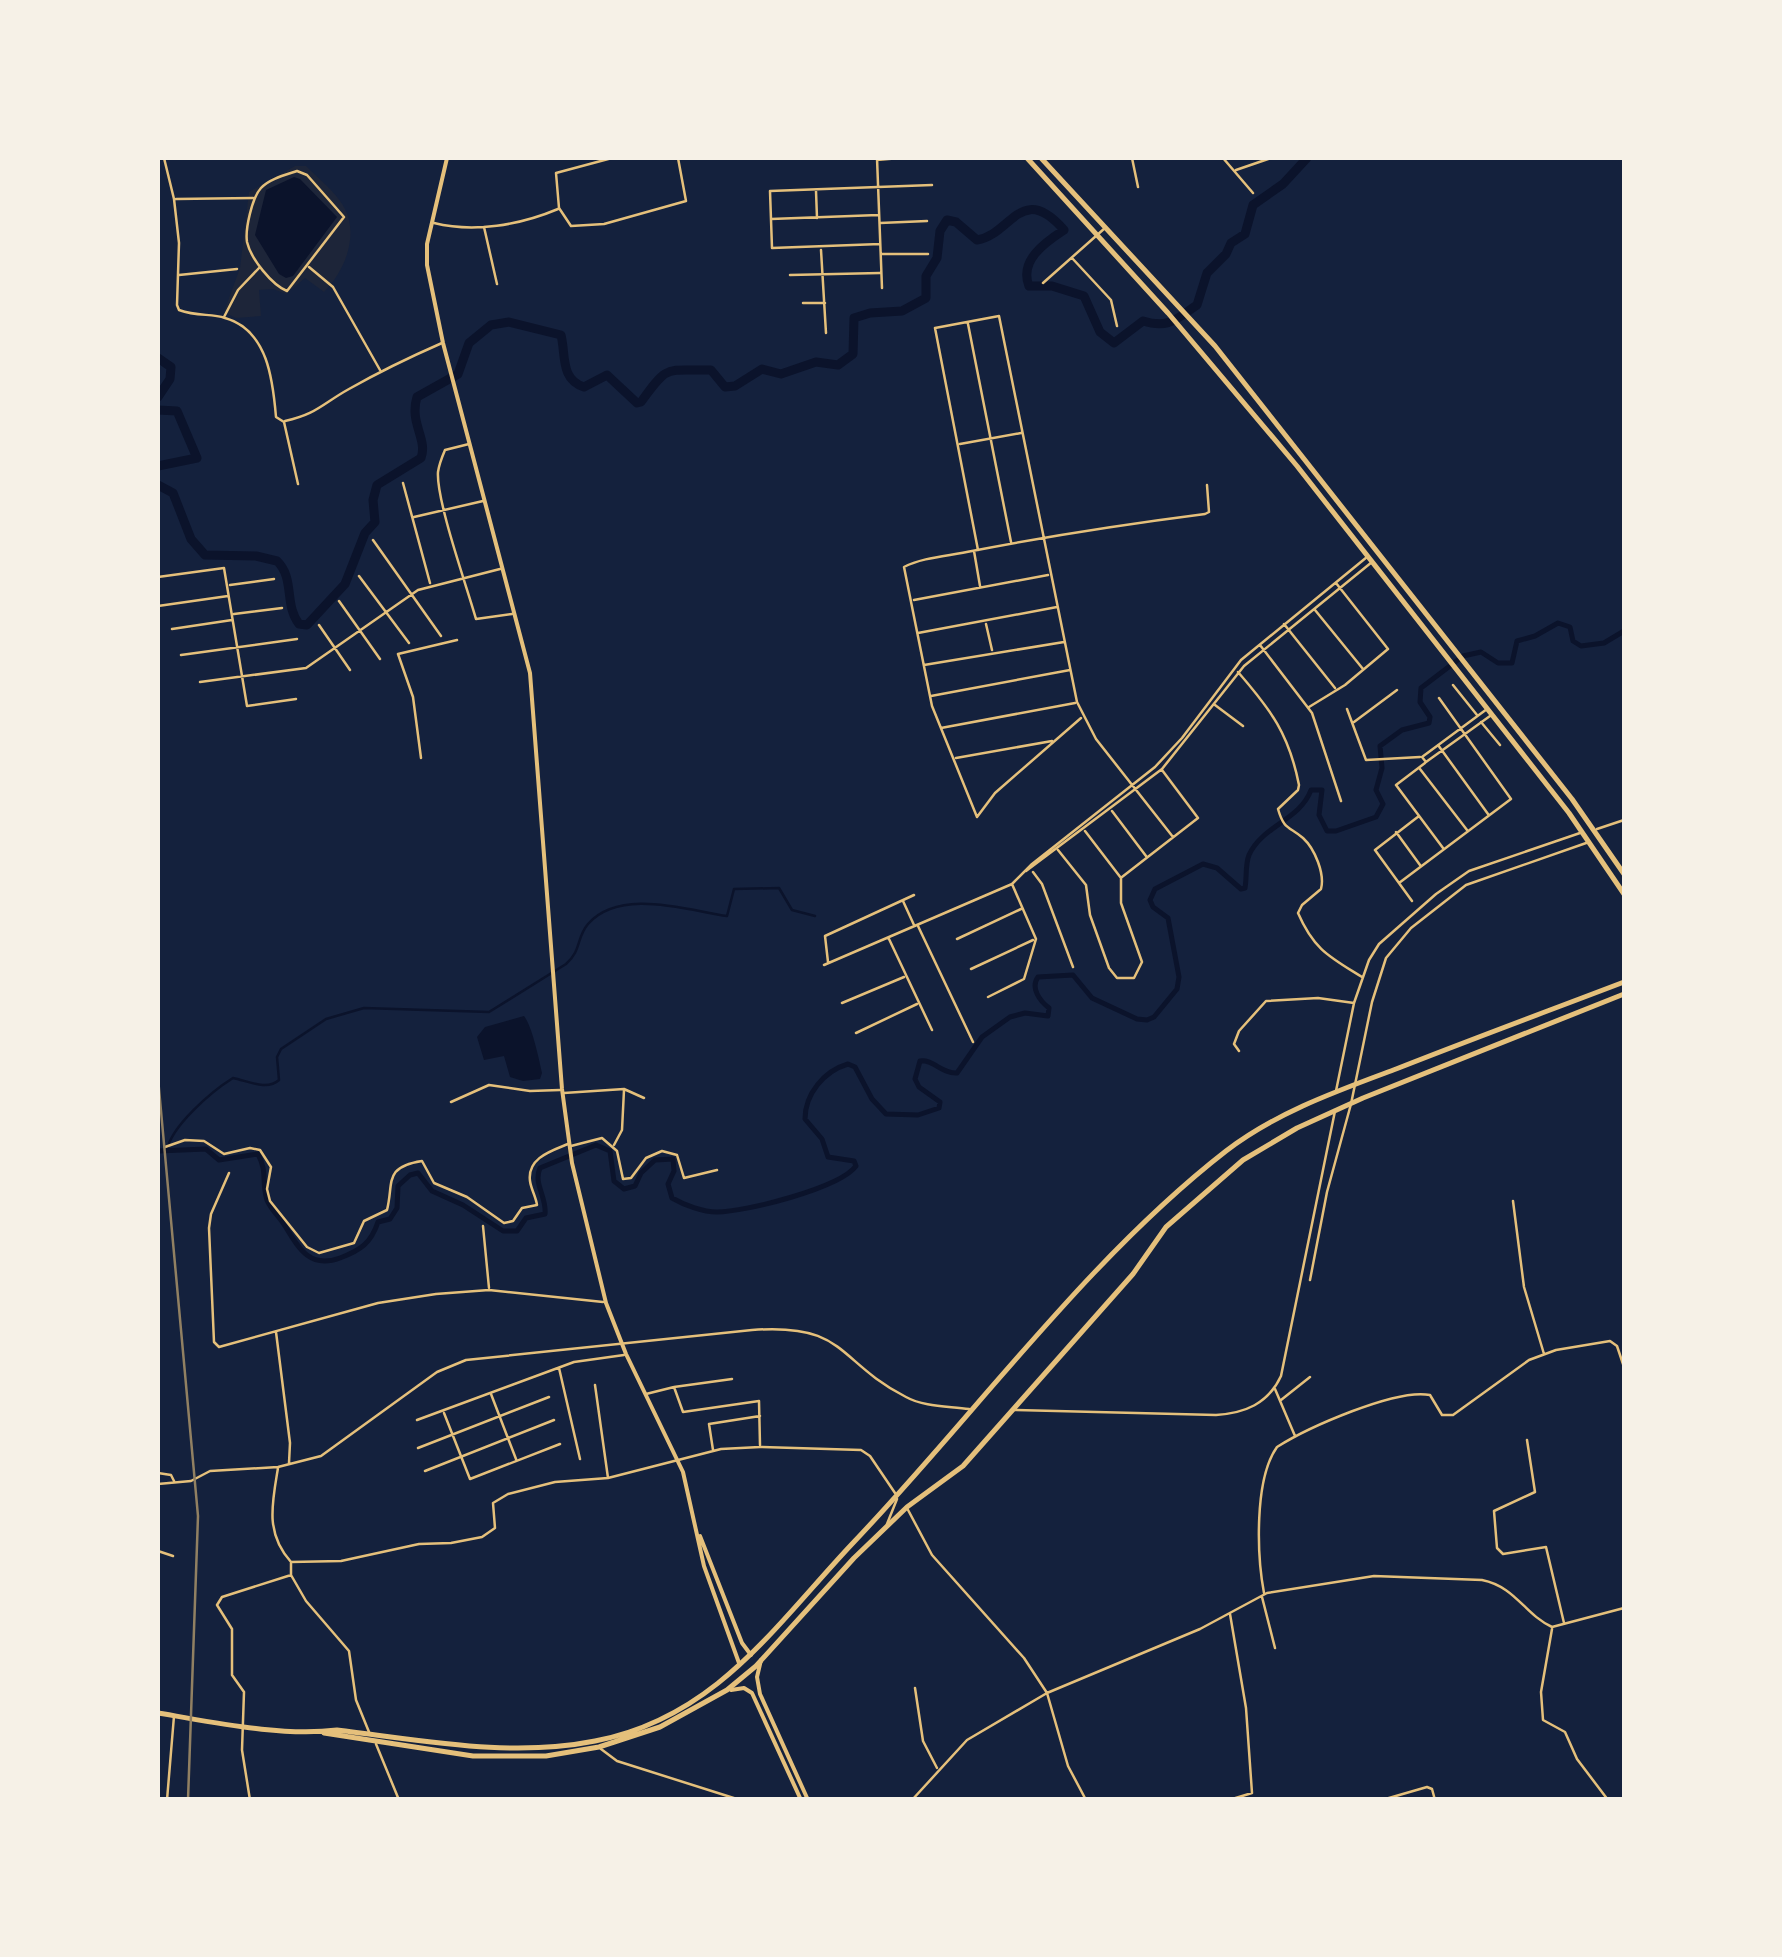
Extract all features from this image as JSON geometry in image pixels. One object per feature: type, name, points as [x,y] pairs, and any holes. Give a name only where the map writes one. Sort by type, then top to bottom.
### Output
[{"type":"main road","points":[[1027,158],[1168,313],[1371,559],[1583,832],[1624,894]]},
{"type":"main road","points":[[1041,158],[1189,316],[1471,669],[1595,830],[1624,874]]},
{"type":"main road","points":[[1583,832],[1595,830]]},
{"type":"main road","points":[[1590,842],[1595,830]]},
{"type":"main road","points":[[158,1713],[244,1726],[474,1746],[546,1748],[598,1741],[651,1724],[702,1698],[752,1656],[1070,1301],[1202,1170],[1264,1125],[1336,1092],[1624,980]]},
{"type":"main road","points":[[321,1732],[473,1756],[546,1756],[599,1748],[660,1727],[727,1690],[762,1660],[854,1558],[907,1507],[963,1466],[1133,1274],[1166,1227],[1243,1160],[1351,1104],[1624,994]]},
{"type":"street","points":[[164,158],[174,199],[179,310],[203,317],[224,317],[250,332],[274,381],[276,416],[284,422],[298,484]]},
{"type":"street","points":[[447,158],[427,265],[450,372],[530,673],[568,1146],[606,1303],[677,1459],[698,1532],[742,1644],[752,1656]]},
{"type":"street","points":[[559,208],[556,173],[612,158]]},
{"type":"street","points":[[559,208],[576,228],[683,203],[688,197],[678,158]]},
{"type":"street","points":[[882,288],[877,159],[900,158]]},
{"type":"street","points":[[1132,158],[1138,187]]},
{"type":"street","points":[[1224,158],[1254,194]]},
{"type":"street","points":[[1235,171],[1271,158]]},
{"type":"street","points":[[297,171],[307,176],[344,218],[287,292],[261,266],[247,241],[254,198],[263,184],[297,171]]},
{"type":"street","points":[[880,244],[772,248],[770,191],[932,185]]},
{"type":"street","points":[[816,190],[816,218]]},
{"type":"street","points":[[174,199],[254,198]]},
{"type":"street","points":[[432,222],[460,230],[540,216],[559,208]]},
{"type":"street","points":[[771,219],[880,215]]},
{"type":"street","points":[[880,222],[927,221]]},
{"type":"street","points":[[484,227],[497,284]]},
{"type":"street","points":[[1044,283],[1105,228]]},
{"type":"street","points":[[821,247],[826,333]]},
{"type":"street","points":[[881,254],[928,254]]},
{"type":"street","points":[[1072,258],[1111,300],[1117,326]]},
{"type":"street","points":[[224,317],[238,290],[261,266]]},
{"type":"street","points":[[307,266],[332,287],[381,371]]},
{"type":"street","points":[[179,275],[237,268]]},
{"type":"street","points":[[790,275],[882,272]]},
{"type":"street","points":[[803,303],[825,303]]},
{"type":"street","points":[[980,587],[935,328],[1000,316],[1077,702],[1082,717],[1173,837]]},
{"type":"street","points":[[968,322],[1011,544]]},
{"type":"street","points":[[284,422],[317,412],[381,371],[443,343]]},
{"type":"street","points":[[958,444],[1023,432]]},
{"type":"street","points":[[470,444],[446,450],[441,459],[438,475],[446,510],[476,619],[513,614]]},
{"type":"street","points":[[403,483],[431,586]]},
{"type":"street","points":[[1053,741],[995,793],[977,817],[929,696],[904,567],[1042,537],[1205,514],[1210,502],[1208,484]]},
{"type":"street","points":[[414,518],[484,501]]},
{"type":"street","points":[[373,540],[441,636]]},
{"type":"street","points":[[914,896],[825,936],[826,964],[1012,884],[1169,754],[1234,667],[1259,644],[1371,559]]},
{"type":"street","points":[[1030,868],[1162,769],[1238,672],[1371,559]]},
{"type":"street","points":[[158,577],[224,568],[247,706],[296,700]]},
{"type":"street","points":[[200,682],[306,668],[412,595],[431,586],[502,568]]},
{"type":"street","points":[[911,600],[1050,574]]},
{"type":"street","points":[[360,576],[409,643]]},
{"type":"street","points":[[229,586],[274,579]]},
{"type":"street","points":[[1309,706],[1388,650],[1336,583]]},
{"type":"street","points":[[158,606],[230,596]]},
{"type":"street","points":[[338,601],[380,659]]},
{"type":"street","points":[[1310,604],[1364,670]]},
{"type":"street","points":[[916,633],[1057,607]]},
{"type":"street","points":[[172,629],[282,608]]},
{"type":"street","points":[[986,621],[993,652]]},
{"type":"street","points":[[1284,624],[1336,689]]},
{"type":"street","points":[[319,625],[350,670]]},
{"type":"street","points":[[182,656],[297,639]]},
{"type":"street","points":[[421,758],[413,698],[398,654],[457,640]]},
{"type":"street","points":[[923,665],[1065,642]]},
{"type":"street","points":[[1259,644],[1309,706],[1341,801]]},
{"type":"street","points":[[1234,667],[1278,721],[1290,748],[1298,790],[1278,813],[1289,832],[1304,839],[1324,876],[1322,889],[1302,905],[1298,914],[1318,949],[1362,977]]},
{"type":"street","points":[[929,696],[1070,670]]},
{"type":"street","points":[[1453,685],[1500,745]]},
{"type":"street","points":[[1354,722],[1398,690]]},
{"type":"street","points":[[1399,883],[1512,797],[1439,698]]},
{"type":"street","points":[[940,728],[1077,702]]},
{"type":"street","points":[[1213,704],[1243,726]]},
{"type":"street","points":[[1347,709],[1364,757],[1373,761],[1422,756],[1489,712]]},
{"type":"street","points":[[1444,849],[1396,785],[1482,722],[1489,712]]},
{"type":"street","points":[[954,759],[1053,741],[1082,717]]},
{"type":"street","points":[[1438,745],[1489,816]]},
{"type":"street","points":[[1422,756],[1426,762]]},
{"type":"street","points":[[1418,767],[1468,832]]},
{"type":"street","points":[[1120,878],[1198,816],[1162,769]]},
{"type":"street","points":[[1110,808],[1147,857]]},
{"type":"street","points":[[1412,901],[1375,850],[1419,816]]},
{"type":"street","points":[[1595,830],[1624,820]]},
{"type":"street","points":[[1057,849],[1086,885],[1090,915],[1109,968],[1116,978],[1126,980],[1140,972],[1142,962],[1121,903],[1120,878],[1084,829]]},
{"type":"street","points":[[1396,832],[1421,866]]},
{"type":"street","points":[[1336,1092],[1362,977],[1379,944],[1395,927],[1453,881],[1484,865],[1583,832]]},
{"type":"street","points":[[1310,1280],[1381,968],[1395,946],[1411,928],[1466,884],[1590,842]]},
{"type":"street","points":[[1030,868],[1042,884],[1073,967]]},
{"type":"street","points":[[988,997],[1024,979],[1036,939],[1012,884]]},
{"type":"street","points":[[902,899],[973,1042]]},
{"type":"street","points":[[957,939],[1022,908]]},
{"type":"street","points":[[889,937],[932,1030]]},
{"type":"street","points":[[971,968],[1036,939]]},
{"type":"street","points":[[842,1003],[906,976]]},
{"type":"street","points":[[1239,1052],[1234,1044],[1239,1031],[1266,1001],[1318,998],[1354,1003]]},
{"type":"street","points":[[856,1033],[919,1004]]},
{"type":"street","points":[[451,1102],[488,1085],[537,1092],[624,1088],[644,1098]]},
{"type":"street","points":[[613,1146],[622,1130],[624,1088]]},
{"type":"street","points":[[1014,1410],[1232,1414],[1248,1410],[1274,1389],[1281,1376],[1335,1111]]},
{"type":"street","points":[[165,1147],[185,1140],[204,1141],[224,1154],[250,1148],[260,1150],[271,1167],[267,1190],[270,1201],[307,1248],[319,1253],[354,1243],[364,1221],[387,1210],[388,1185],[393,1176],[415,1161],[422,1161],[434,1183],[467,1197],[504,1222],[513,1221],[522,1208],[537,1205],[529,1178],[534,1162],[545,1153],[598,1138],[613,1146],[623,1179],[631,1178],[646,1158],[662,1151],[677,1156],[684,1178],[717,1170]]},
{"type":"street","points":[[230,1173],[209,1228],[215,1346],[223,1347],[378,1303],[489,1290],[606,1303]]},
{"type":"street","points":[[1513,1200],[1524,1288],[1544,1354]]},
{"type":"street","points":[[482,1226],[489,1290]]},
{"type":"street","points":[[158,1484],[191,1481],[210,1471],[278,1467],[321,1456],[424,1381],[466,1360],[621,1342],[797,1328],[833,1341],[908,1399],[975,1410]]},
{"type":"street","points":[[276,1330],[290,1442],[288,1464]]},
{"type":"street","points":[[1274,1648],[1257,1538],[1273,1451],[1365,1407],[1411,1394],[1430,1395],[1442,1415],[1453,1415],[1508,1373],[1544,1354],[1597,1340],[1617,1346],[1624,1367]]},
{"type":"street","points":[[417,1420],[574,1362],[626,1354]]},
{"type":"street","points":[[559,1368],[580,1460]]},
{"type":"street","points":[[1280,1401],[1310,1377]]},
{"type":"street","points":[[646,1394],[732,1380]]},
{"type":"street","points":[[595,1386],[608,1478]]},
{"type":"street","points":[[674,1387],[683,1412],[758,1401],[760,1447]]},
{"type":"street","points":[[1274,1389],[1296,1438]]},
{"type":"street","points":[[490,1394],[517,1461]]},
{"type":"street","points":[[418,1448],[549,1396]]},
{"type":"street","points":[[444,1412],[470,1479],[560,1444]]},
{"type":"street","points":[[713,1451],[709,1424],[760,1416]]},
{"type":"street","points":[[425,1471],[554,1420]]},
{"type":"street","points":[[1527,1440],[1535,1492],[1494,1511],[1497,1548],[1503,1554],[1546,1547],[1564,1624]]},
{"type":"street","points":[[291,1562],[342,1561],[419,1544],[482,1538],[495,1528],[493,1503],[508,1494],[555,1482],[608,1478],[713,1451],[760,1447],[861,1450],[870,1456],[898,1497],[883,1533]]},
{"type":"street","points":[[278,1467],[271,1520],[273,1534],[291,1562],[291,1575],[306,1601],[348,1651],[356,1700],[369,1734]]},
{"type":"street","points":[[158,1473],[175,1482]]},
{"type":"street","points":[[907,1507],[932,1555],[1024,1658],[1047,1692],[1068,1766],[1086,1800]]},
{"type":"street","points":[[698,1532],[704,1566],[739,1668]]},
{"type":"street","points":[[158,1551],[173,1556]]},
{"type":"street","points":[[250,1800],[242,1750],[244,1692],[230,1670],[232,1629],[218,1610],[218,1600],[291,1575]]},
{"type":"street","points":[[912,1800],[967,1740],[1047,1692],[1200,1629],[1263,1595],[1374,1576],[1498,1584],[1552,1627],[1624,1608]]},
{"type":"street","points":[[1229,1800],[1252,1793],[1246,1708],[1230,1613]]},
{"type":"street","points":[[1552,1627],[1540,1692],[1543,1720],[1565,1732],[1577,1759],[1608,1800]]},
{"type":"street","points":[[762,1660],[757,1677],[760,1694],[808,1800]]},
{"type":"street","points":[[727,1690],[744,1688],[752,1693],[800,1800]]},
{"type":"street","points":[[915,1688],[923,1740],[937,1770]]},
{"type":"street","points":[[167,1800],[174,1716]]},
{"type":"street","points":[[375,1743],[399,1800]]},
{"type":"street","points":[[599,1748],[616,1761],[740,1800]]},
{"type":"street","points":[[1382,1800],[1423,1787],[1432,1789],[1435,1800]]},
{"type":"shaded area","points":[[295,166],[306,166],[345,209],[350,242],[343,264],[324,292],[305,278],[286,294],[273,289],[259,290],[261,316],[236,318],[224,312],[240,268],[249,192]]},
{"type":"shaded area","points":[[294,177],[337,217],[293,276],[286,278],[279,274],[255,235],[266,190]]},
{"type":"shaded area","points":[[524,1016],[542,1073],[540,1079],[523,1081],[510,1077],[504,1056],[484,1060],[477,1037],[485,1027]]},
{"type":"waterway","points":[[158,485],[173,493],[191,539],[205,555],[256,556],[277,561],[286,575],[294,617],[299,624],[307,625],[345,584],[365,533],[375,522],[373,500],[377,485],[421,458],[415,415],[417,397],[458,374],[469,343],[491,325],[509,322],[561,335],[565,366],[576,383],[584,387],[607,375],[637,403],[663,375],[676,370],[711,370],[725,387],[735,386],[762,369],[781,374],[816,362],[838,365],[853,354],[854,318],[902,311],[926,298],[926,276],[937,258],[940,231],[947,220],[956,222],[977,240],[1017,215],[1037,210],[1064,230],[1030,261],[1029,286],[1052,286],[1084,296],[1100,332],[1114,343],[1143,321],[1166,323],[1197,305],[1207,273],[1231,243],[1245,234],[1253,205],[1283,184],[1307,158]]},
{"type":"waterway","points":[[158,358],[171,367],[170,379],[158,397]]},
{"type":"waterway","points":[[158,410],[177,411],[197,458],[158,466]]},
{"type":"waterway","points":[[158,1151],[206,1149],[219,1160],[258,1154],[269,1204],[306,1255],[321,1261],[340,1258],[364,1245],[378,1222],[390,1219],[397,1208],[398,1186],[418,1173],[432,1191],[463,1205],[503,1231],[517,1231],[526,1218],[545,1214],[538,1180],[540,1168],[596,1145],[610,1151],[614,1181],[624,1189],[635,1186],[641,1173],[655,1160],[673,1159],[674,1171],[668,1184],[672,1198],[706,1211],[748,1208],[812,1190],[856,1166],[854,1161],[828,1157],[822,1139],[805,1119],[812,1092],[831,1072],[848,1064],[855,1067],[872,1099],[886,1114],[918,1115],[939,1108],[940,1102],[919,1087],[915,1079],[920,1061],[957,1073],[982,1037],[1010,1017],[1025,1013],[1048,1016],[1049,1008],[1036,990],[1038,977],[1073,975],[1092,998],[1137,1019],[1154,1017],[1177,989],[1179,977],[1168,918],[1150,900],[1155,889],[1203,864],[1217,868],[1241,889],[1245,888],[1248,859],[1255,845],[1298,809],[1311,790],[1322,790],[1319,815],[1327,831],[1376,817],[1383,804],[1376,790],[1382,768],[1380,746],[1402,730],[1429,723],[1430,717],[1420,702],[1421,688],[1463,656],[1481,652],[1498,663],[1512,663],[1517,641],[1558,623],[1570,627],[1573,641],[1581,646],[1604,643],[1624,631]]},
{"type":"waterway","points":[[167,1151],[184,1121],[233,1078],[263,1085],[279,1080],[277,1057],[281,1049],[326,1019],[364,1008],[489,1012],[566,964],[575,954],[588,924],[617,907],[654,904],[727,916],[734,889],[779,888],[792,910],[815,916]]},
{"type":"railway","points":[[158,1078],[198,1516],[188,1800]]}]
